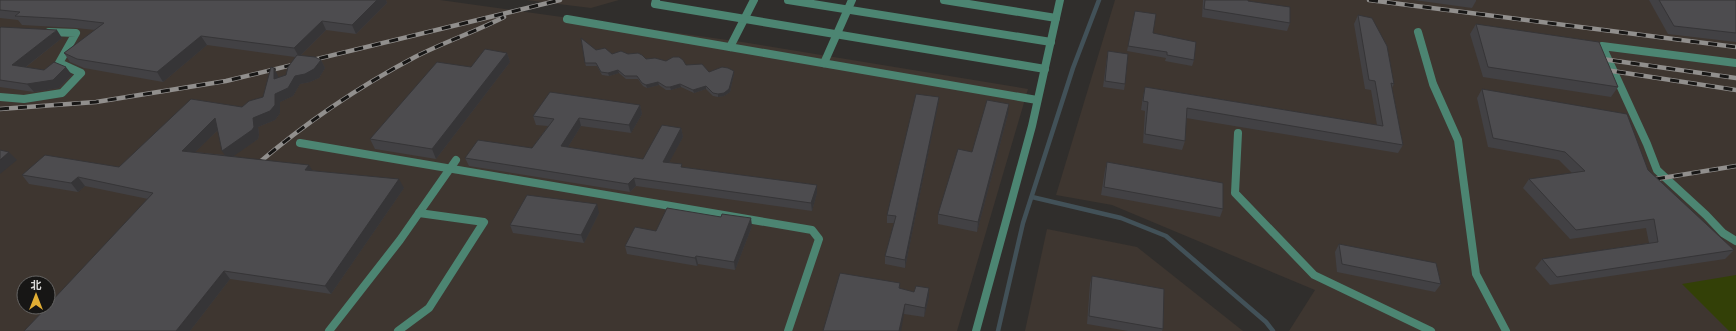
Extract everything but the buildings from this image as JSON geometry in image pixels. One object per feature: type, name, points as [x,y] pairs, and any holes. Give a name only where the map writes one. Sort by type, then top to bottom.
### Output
[{"type":"street","points":[[656,0],[655,4],[837,33],[1045,69]]},
{"type":"street","points":[[730,47],[754,0]]},
{"type":"street","points":[[788,0],[1051,42]]},
{"type":"street","points":[[824,63],[852,0]]},
{"type":"street","points":[[944,0],[1056,18]]},
{"type":"street","points":[[976,331],[1045,69],[1060,0]]},
{"type":"street","points":[[567,19],[1037,100]]},
{"type":"street","points":[[0,97],[24,99],[62,93],[80,73],[59,63],[76,33],[38,31]]},
{"type":"street","points":[[1418,32],[1433,84],[1458,140],[1476,274],[1506,331]]},
{"type":"street","points":[[1736,63],[1602,46],[1647,144],[1657,170],[1706,215],[1723,233],[1736,241]]},
{"type":"street","points":[[1238,133],[1235,193],[1314,275],[1431,331]]},
{"type":"street","points":[[300,142],[812,230],[819,239],[788,331]]},
{"type":"street","points":[[329,331],[400,240],[456,160]]},
{"type":"street","points":[[398,331],[429,308],[484,222],[419,212]]},
{"type":"shaded area","points":[[0,0],[440,0],[742,42],[1028,89],[957,331],[0,331]]},
{"type":"shaded area","points":[[526,0],[619,0],[591,8]]},
{"type":"shaded area","points":[[1115,0],[1736,0],[1736,331],[1289,331],[1315,290],[1112,205],[1056,195]]},
{"type":"shaded area","points":[[1047,229],[1137,247],[1243,331],[1025,331]]},
{"type":"green space","points":[[1736,275],[1736,331],[1729,331],[1682,284]]},
{"type":"waterway","points":[[998,331],[1023,223],[1073,68],[1099,0]]},
{"type":"waterway","points":[[1032,197],[1121,218],[1166,236],[1266,322],[1273,331]]},
{"type":"railway","points":[[0,109],[96,102],[226,81],[560,0]]},
{"type":"railway","points":[[1369,0],[1736,47]]},
{"type":"railway","points":[[255,166],[312,121],[373,81],[415,57],[504,17]]},
{"type":"railway","points":[[1595,58],[1736,78]]},
{"type":"railway","points":[[1599,69],[1736,90]]},
{"type":"railway","points":[[1656,179],[1736,166]]}]
